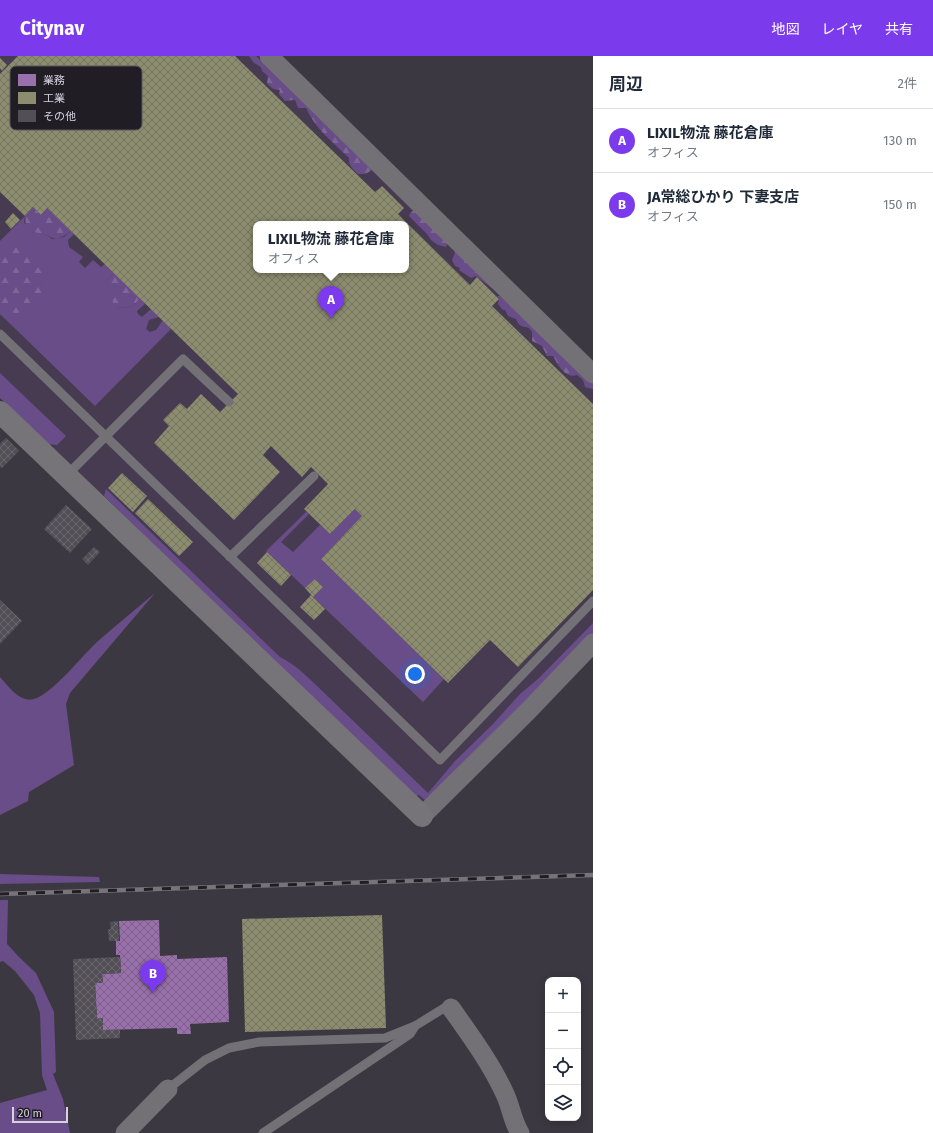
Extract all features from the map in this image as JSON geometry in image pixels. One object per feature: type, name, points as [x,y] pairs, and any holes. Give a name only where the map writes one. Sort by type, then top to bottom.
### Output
[{"type":"street","points":[[269,56],[593,374]]},
{"type":"street","points":[[0,412],[422,816],[530,709],[593,643]]},
{"type":"street","points":[[451,1008],[496,1074],[520,1133]]},
{"type":"street","points":[[125,1133],[168,1090]]},
{"type":"lane","points":[[0,334],[440,760],[593,601]]},
{"type":"lane","points":[[66,476],[183,358],[229,402]]},
{"type":"lane","points":[[230,557],[314,476]]},
{"type":"lane","points":[[168,1090],[205,1060],[229,1048],[259,1042],[385,1038],[415,1026],[444,1008],[451,1008]]},
{"type":"lane","points":[[263,1133],[410,1034],[415,1026]]},
{"type":"shaded area","points":[[0,56],[258,56],[593,384],[593,634],[426,801],[420,800],[0,398]]},
{"type":"green space","points":[[249,56],[256,56],[373,168],[366,173],[358,174],[350,165],[349,158],[320,129],[306,108],[298,108],[295,100],[285,101],[279,94],[280,90],[274,89],[268,85],[268,76]]},
{"type":"green space","points":[[33,207],[41,215],[47,208],[71,231],[59,238],[38,233],[31,233],[26,228],[25,216]]},
{"type":"green space","points":[[418,210],[448,242],[446,247],[438,245],[431,240],[409,216],[412,211]]},
{"type":"green space","points":[[25,216],[24,222],[31,233],[42,233],[52,239],[64,237],[71,231],[74,234],[68,240],[69,247],[83,257],[79,262],[85,268],[93,260],[101,267],[105,264],[114,273],[106,281],[115,290],[116,307],[130,307],[140,298],[145,304],[137,311],[138,314],[142,317],[151,309],[159,317],[149,320],[146,329],[150,332],[156,330],[163,320],[171,329],[95,406],[0,314],[0,241]]},
{"type":"green space","points":[[6,247],[25,248],[35,253],[42,261],[45,271],[46,282],[44,293],[39,302],[32,309],[21,313],[10,313],[0,309],[0,252]]},
{"type":"green space","points":[[456,250],[494,287],[493,289],[476,276],[471,278],[459,270],[460,268],[455,266],[452,260]]},
{"type":"green space","points":[[114,273],[140,298],[132,306],[116,307],[112,301],[115,296],[115,290],[109,287],[106,281]]},
{"type":"green space","points":[[497,296],[500,296],[593,380],[593,389],[585,387],[583,380],[577,375],[573,376],[565,373],[553,356],[547,356],[542,346],[532,341],[532,332],[529,328],[518,324],[516,319],[508,316],[505,310],[503,310],[498,304],[499,299]]},
{"type":"green space","points":[[0,373],[66,436],[57,445],[47,444],[0,398]]},
{"type":"green space","points":[[106,489],[280,657],[295,666],[308,677],[428,793],[455,761],[493,724],[520,694],[539,678],[593,623],[593,634],[432,799],[426,801],[419,795],[413,797],[104,496]]},
{"type":"green space","points":[[355,509],[362,516],[321,559],[444,679],[423,702],[313,597],[323,587],[315,579],[305,588],[266,551],[306,512],[309,514],[281,542],[293,552],[320,525],[330,534]]},
{"type":"green space","points":[[155,593],[70,693],[66,704],[74,765],[29,792],[28,801],[0,815],[0,677],[15,693],[24,699],[29,700],[41,696],[67,674],[97,642]]},
{"type":"green space","points":[[0,874],[99,877],[100,882],[0,884]]},
{"type":"green space","points":[[0,900],[8,900],[7,944],[36,973],[54,1012],[56,1072],[53,1074],[63,1099],[70,1133],[0,1133],[0,1103],[47,1090],[42,1075],[40,1013],[34,995],[15,971],[3,961],[0,962]]},
{"type":"building: 業務","points":[[159,920],[160,956],[177,955],[177,959],[227,957],[229,1022],[190,1024],[191,1034],[177,1034],[177,1028],[103,1030],[103,1018],[97,1019],[95,983],[103,983],[102,974],[121,973],[120,955],[116,955],[116,941],[120,941],[119,921]]},
{"type":"building: 工業","points":[[18,56],[235,56],[375,192],[382,186],[404,208],[398,214],[405,221],[253,221],[253,273],[409,273],[409,225],[470,285],[477,277],[499,299],[492,306],[593,404],[593,590],[518,667],[490,640],[448,683],[321,559],[362,516],[355,509],[330,534],[304,509],[328,484],[311,467],[302,477],[271,446],[263,455],[280,472],[234,520],[154,443],[169,426],[163,420],[180,403],[187,409],[201,394],[220,412],[238,394],[47,208],[41,215],[33,207],[25,216],[0,192],[0,74]]},
{"type":"building: 工業","points":[[0,58],[7,65],[2,71],[0,68]]},
{"type":"building: 工業","points":[[13,213],[20,220],[11,229],[5,222]]},
{"type":"building: 工業","points":[[122,473],[147,496],[133,512],[108,488]]},
{"type":"building: 工業","points":[[148,499],[193,542],[179,556],[135,513]]},
{"type":"building: 工業","points":[[267,552],[291,575],[281,586],[257,563]]},
{"type":"building: 工業","points":[[315,579],[323,587],[313,597],[305,588]]},
{"type":"building: 工業","points":[[311,595],[325,609],[314,620],[300,607]]},
{"type":"building: 工業","points":[[382,915],[386,1028],[245,1032],[242,919]]},
{"type":"building: その他","points":[[6,438],[19,451],[2,468],[0,467],[0,444]]},
{"type":"building: その他","points":[[66,505],[92,529],[70,553],[44,529]]},
{"type":"building: その他","points":[[94,547],[100,552],[88,565],[82,559]]},
{"type":"building: その他","points":[[0,600],[22,621],[0,644]]},
{"type":"building: その他","points":[[118,921],[119,941],[109,941],[108,929],[111,929],[110,922]]},
{"type":"building: その他","points":[[120,957],[121,973],[102,974],[103,983],[95,983],[97,1019],[103,1018],[103,1030],[120,1030],[120,1038],[76,1040],[73,959]]},
{"type":"railway","points":[[0,894],[593,875]]},
{"type":"place","name":"LIXIL物流 藤花倉庫","points":[[331,319]]},
{"type":"place","name":"JA常総ひかり 下妻支店","points":[[153,993]]}]
